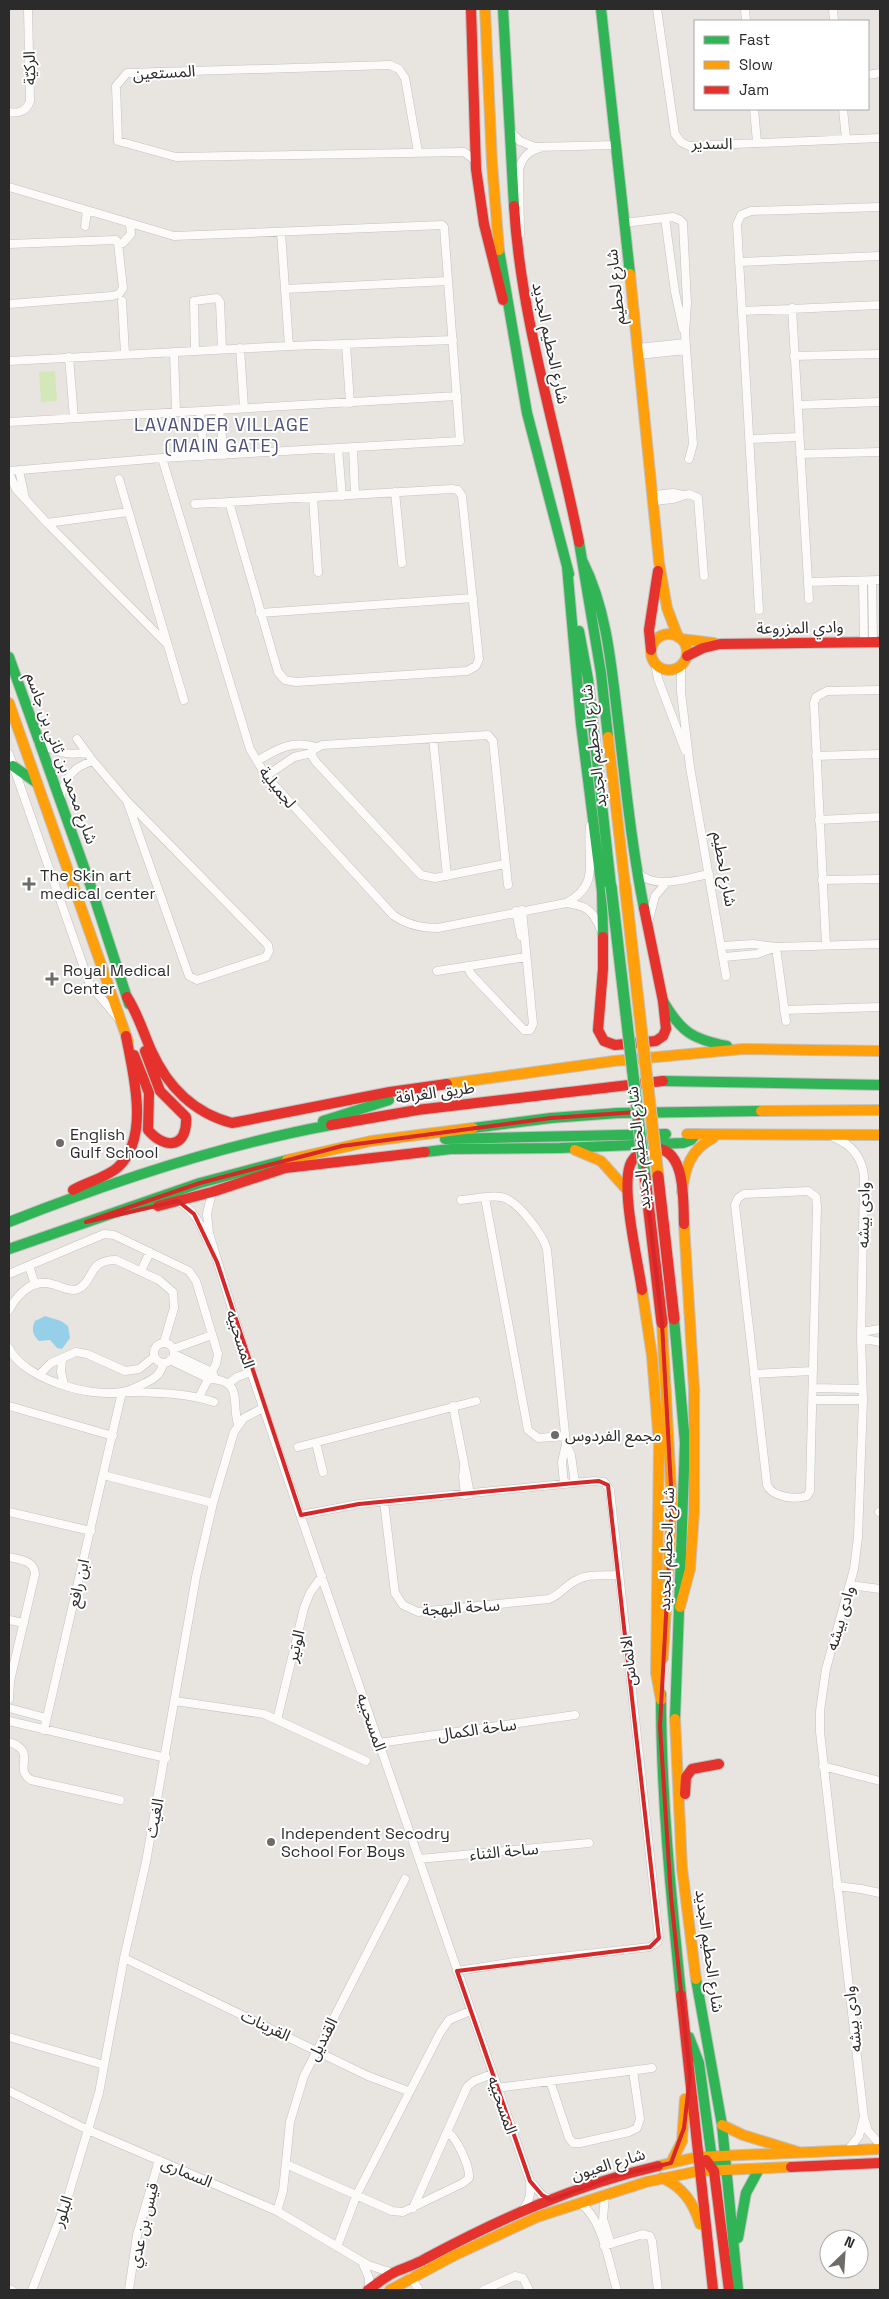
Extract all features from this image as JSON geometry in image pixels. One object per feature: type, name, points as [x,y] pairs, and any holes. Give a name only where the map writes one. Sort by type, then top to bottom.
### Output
[{"type":"main road","points":[[471,9],[475,160],[484,224],[496,275],[511,325]]},
{"type":"main road","name":"شارع الحطيم الجديد","points":[[485,9],[492,163],[500,257],[527,413],[567,566],[588,679],[610,886],[662,1322],[672,1505],[661,1700],[661,1751],[669,1864],[697,2157],[713,2290]]},
{"type":"main road","name":"شارع الحطيم الجديد","points":[[503,9],[517,251],[528,317],[546,403],[565,472],[583,562],[601,673],[674,1319],[685,1443],[675,1728],[682,1868],[694,1968],[726,2155],[738,2290]]},
{"type":"main road","name":"شارع لحطيم","points":[[601,9],[654,498],[659,562],[667,608],[679,638]]},
{"type":"main road","points":[[567,566],[581,724],[600,873],[603,936],[598,1030],[604,1040],[615,1045],[660,1039],[666,1029],[663,1002],[636,872],[612,670],[594,585],[583,562]]},
{"type":"main road","name":"شارع لحطيم","points":[[653,657],[650,630],[659,562]]},
{"type":"main road","points":[[670,634],[679,638],[686,647],[684,661],[667,670],[660,668],[653,657],[653,644],[658,638],[670,634]]},
{"type":"main road","name":"وادي المزروعة","points":[[679,638],[720,644],[872,642]]},
{"type":"main road","name":"وادي المزروعة","points":[[684,661],[703,648],[720,644]]},
{"type":"main road","name":"شارع محمد بن ثاني بن جاسم","points":[[9,657],[90,884],[160,1091],[186,1117],[186,1132],[178,1141],[164,1144],[157,1142],[148,1130],[149,1094],[126,1036],[9,703]]},
{"type":"main road","points":[[11,760],[37,783]]},
{"type":"main road","points":[[127,997],[138,1013],[152,1052],[168,1078],[198,1109],[220,1121],[242,1122],[390,1092],[614,1061],[743,1049],[880,1051]]},
{"type":"main road","points":[[663,1002],[678,1026],[690,1036],[743,1049]]},
{"type":"main road","points":[[50,1206],[77,1187],[118,1167],[133,1146],[136,1133],[136,1112],[126,1036]]},
{"type":"main road","name":"طريق الغرافة","points":[[9,1222],[175,1163],[287,1133],[417,1110],[640,1083],[880,1085]]},
{"type":"main road","points":[[287,1133],[439,1084]]},
{"type":"main road","points":[[9,1249],[200,1183],[259,1166],[371,1141],[550,1118],[618,1113],[880,1110]]},
{"type":"main road","points":[[371,1141],[696,1134],[880,1135]]},
{"type":"main road","points":[[86,1222],[102,1221],[212,1192],[285,1168],[451,1148],[560,1148],[682,1143],[691,1140],[696,1134]]},
{"type":"main road","points":[[682,1192],[690,1156],[698,1145],[723,1134]]},
{"type":"main road","points":[[560,1148],[577,1151],[601,1162],[627,1190]]},
{"type":"main road","points":[[661,1700],[656,1673],[659,1444],[652,1356],[627,1190],[632,1160],[637,1154],[646,1150],[658,1149],[671,1154],[676,1163],[682,1192],[694,1388],[694,1513],[690,1569],[680,1606]]},
{"type":"main road","points":[[682,1868],[687,1844],[686,1775],[692,1768],[719,1764]]},
{"type":"main road","points":[[685,2031],[699,2063],[712,2156],[727,2171]]},
{"type":"main road","points":[[671,2163],[679,2151],[684,2128],[686,2092],[690,2076]]},
{"type":"main road","points":[[722,2125],[739,2134],[798,2152]]},
{"type":"main road","name":"شارع العيون","points":[[368,2290],[393,2273],[422,2261],[456,2242],[523,2210],[611,2177],[697,2157],[880,2149]]},
{"type":"main road","points":[[697,2157],[708,2161],[714,2171],[729,2290]]},
{"type":"main road","name":"شارع العيون","points":[[390,2290],[411,2277],[501,2233],[537,2218],[662,2178],[699,2171],[880,2163]]},
{"type":"main road","points":[[736,2257],[748,2190],[752,2179],[759,2169]]},
{"type":"main road","points":[[662,2178],[675,2184],[688,2196],[696,2212],[708,2250]]},
{"type":"street","name":"الركيّة","points":[[9,112],[22,111],[30,101],[28,9]]},
{"type":"street","name":"السدير","points":[[658,9],[675,134],[681,142],[689,146],[880,138]]},
{"type":"street","name":"المستعين","points":[[418,152],[406,78],[399,69],[390,65],[127,72],[116,86],[118,141],[176,157],[466,152]]},
{"type":"street","points":[[754,110],[757,142]]},
{"type":"street","points":[[843,110],[846,139]]},
{"type":"street","points":[[509,130],[520,142],[543,147]]},
{"type":"street","points":[[474,137],[466,152],[475,160]]},
{"type":"street","points":[[517,251],[521,219],[519,170],[524,157],[536,148],[543,147],[616,145]]},
{"type":"street","points":[[9,187],[174,236],[439,224],[444,227],[460,441],[162,458],[9,472],[12,483],[47,523],[167,644]]},
{"type":"street","points":[[759,610],[737,224],[746,212],[880,207]]},
{"type":"street","points":[[85,226],[87,211]]},
{"type":"street","points":[[665,218],[675,292],[686,347],[694,444],[688,459]]},
{"type":"street","points":[[624,223],[677,218],[684,227],[687,303],[684,333]]},
{"type":"street","points":[[118,244],[123,243],[131,234],[130,224]]},
{"type":"street","points":[[281,232],[289,346]]},
{"type":"street","points":[[9,244],[113,239],[118,244],[123,288],[119,294],[112,296],[9,304]]},
{"type":"street","points":[[738,262],[880,256]]},
{"type":"street","points":[[285,289],[448,281]]},
{"type":"street","points":[[195,350],[194,301],[216,298],[220,302],[222,349]]},
{"type":"street","points":[[122,300],[125,354]]},
{"type":"street","points":[[742,311],[880,305]]},
{"type":"street","points":[[792,308],[809,599]]},
{"type":"street","points":[[9,361],[195,350],[452,340]]},
{"type":"street","points":[[346,344],[350,403]]},
{"type":"street","points":[[638,351],[686,347]]},
{"type":"street","points":[[240,348],[244,408]]},
{"type":"street","points":[[174,352],[176,412]]},
{"type":"street","points":[[794,356],[880,354]]},
{"type":"street","points":[[69,357],[74,418]]},
{"type":"street","points":[[9,422],[457,396]]},
{"type":"street","points":[[798,405],[880,402]]},
{"type":"street","points":[[219,410],[224,455]]},
{"type":"street","points":[[200,411],[204,456]]},
{"type":"street","points":[[750,439],[800,437]]},
{"type":"street","points":[[352,447],[356,495]]},
{"type":"street","points":[[338,448],[342,496]]},
{"type":"street","points":[[800,454],[880,452]]},
{"type":"street","name":"لجميلية","points":[[162,458],[250,749],[266,776],[393,915],[422,928],[438,928],[519,911],[566,903],[579,904],[589,909],[596,918],[603,936]]},
{"type":"street","points":[[18,470],[25,498]]},
{"type":"street","points":[[119,479],[184,700]]},
{"type":"street","points":[[195,504],[452,488],[461,492],[479,659],[474,669],[467,671],[290,682],[285,680],[278,672],[230,502]]},
{"type":"street","points":[[396,492],[402,563]]},
{"type":"street","points":[[654,498],[676,499],[683,495],[692,494],[699,501],[704,576]]},
{"type":"street","points":[[313,498],[318,572]]},
{"type":"street","points":[[47,523],[128,512]]},
{"type":"street","points":[[808,582],[876,580],[872,642]]},
{"type":"street","points":[[863,581],[872,642]]},
{"type":"street","points":[[260,613],[473,598]]},
{"type":"street","name":"شارع لحطيم","points":[[653,657],[658,679],[690,767]]},
{"type":"street","name":"شارع لحطيم","points":[[684,661],[681,692],[690,767],[726,976]]},
{"type":"street","points":[[826,945],[813,709],[816,697],[827,690],[880,690]]},
{"type":"street","points":[[266,776],[294,757],[314,750],[484,734],[493,741],[508,885]]},
{"type":"street","points":[[433,738],[447,876]]},
{"type":"street","points":[[77,739],[93,762],[127,801],[268,945],[269,951],[266,957],[198,980],[189,976],[127,801]]},
{"type":"street","points":[[38,742],[66,754],[76,755],[86,752]]},
{"type":"street","points":[[257,761],[286,745],[304,744],[314,750],[316,762],[417,872],[431,878],[505,864]]},
{"type":"street","points":[[816,756],[880,754]]},
{"type":"street","name":"شارع محمد بن ثاني بن جاسم","points":[[11,760],[90,985],[99,998],[121,1021]]},
{"type":"street","points":[[59,800],[64,784],[71,772],[82,764],[93,762]]},
{"type":"street","points":[[566,903],[582,893],[589,879],[589,830],[592,811]]},
{"type":"street","points":[[819,820],[880,817]]},
{"type":"street","points":[[636,872],[650,881],[667,882],[709,874]]},
{"type":"street","points":[[822,880],[880,879]]},
{"type":"street","points":[[647,927],[652,901],[667,882]]},
{"type":"street","points":[[467,966],[471,974],[528,1031],[530,1030],[533,1024],[526,953],[521,939],[519,911]]},
{"type":"street","points":[[722,946],[753,944],[776,947],[880,944]]},
{"type":"street","points":[[724,957],[757,954],[776,947]]},
{"type":"street","points":[[776,947],[786,1021]]},
{"type":"street","points":[[437,971],[526,953]]},
{"type":"street","points":[[784,1010],[880,1007]]},
{"type":"street","name":"وادى بيشه","points":[[826,1134],[845,1143],[855,1152],[862,1163],[865,1182],[858,1538],[850,1585],[822,1690],[820,1732],[822,1766],[864,2118],[868,2131],[880,2144]]},
{"type":"street","points":[[803,1191],[812,1193],[817,1202],[812,1371],[813,1400],[809,1493],[801,1497],[772,1493],[767,1485],[736,1202],[744,1194],[803,1191]]},
{"type":"street","name":"المسحبيه","points":[[212,1192],[207,1219],[217,1262],[263,1408],[496,2088],[530,2181],[529,2202],[523,2210]]},
{"type":"street","points":[[461,1200],[501,1197],[511,1202],[540,1233],[545,1244],[565,1440],[562,1462],[564,1484]]},
{"type":"street","points":[[485,1198],[528,1430],[538,1438],[565,1440]]},
{"type":"street","name":"المسحبيه","points":[[178,1201],[188,1207],[200,1222],[217,1262]]},
{"type":"street","points":[[9,1274],[104,1234],[114,1235],[192,1274],[218,1354],[211,1376],[199,1397]]},
{"type":"street","points":[[141,1271],[150,1252]]},
{"type":"street","points":[[9,1310],[19,1294],[35,1284],[53,1284],[67,1290],[79,1288],[84,1285],[95,1266],[109,1260],[123,1262],[165,1283],[174,1297],[174,1308],[164,1342],[155,1347],[154,1357]]},
{"type":"street","points":[[29,1266],[35,1284]]},
{"type":"street","points":[[861,1335],[880,1329]]},
{"type":"street","points":[[39,1375],[47,1366],[71,1353],[82,1352],[125,1371],[139,1369],[154,1357],[170,1356],[212,1335]]},
{"type":"street","points":[[861,1335],[880,1342]]},
{"type":"street","points":[[122,1392],[153,1379],[160,1372],[170,1356],[169,1344],[164,1342]]},
{"type":"street","points":[[10,1353],[21,1364],[39,1375],[64,1385],[95,1392],[176,1394],[199,1397],[214,1402]]},
{"type":"street","points":[[170,1356],[228,1384],[236,1400],[238,1424]]},
{"type":"street","points":[[62,1359],[61,1372],[64,1385]]},
{"type":"street","points":[[754,1374],[812,1371]]},
{"type":"street","points":[[228,1384],[237,1377],[251,1372]]},
{"type":"street","points":[[813,1388],[862,1389]]},
{"type":"street","name":"ابن رافع","points":[[44,1730],[122,1392]]},
{"type":"street","points":[[813,1400],[862,1400]]},
{"type":"street","points":[[298,1448],[476,1401]]},
{"type":"street","points":[[9,1406],[113,1436]]},
{"type":"street","points":[[453,1406],[464,1468],[463,1477],[468,1494]]},
{"type":"street","points":[[238,1424],[253,1412],[263,1408]]},
{"type":"street","name":"الغيث","points":[[88,2130],[104,2064],[124,1958],[146,1862],[166,1758],[196,1576],[213,1503],[231,1440],[238,1424]]},
{"type":"street","points":[[565,1440],[571,1455],[575,1483]]},
{"type":"street","points":[[316,1443],[323,1472]]},
{"type":"street","points":[[103,1475],[213,1503]]},
{"type":"street","name":"الالماس","points":[[300,1515],[384,1502],[599,1481],[608,1486],[610,1490],[659,1938],[650,1947],[515,1962],[457,1972]]},
{"type":"street","name":"ساحة البهجة","points":[[384,1502],[395,1593],[404,1605],[418,1612],[549,1599],[558,1596],[574,1581],[585,1577],[619,1575]]},
{"type":"street","points":[[9,1512],[90,1531]]},
{"type":"street","points":[[9,1557],[28,1562],[34,1569],[34,1579],[9,1682],[9,1699]]},
{"type":"street","name":"الوتير","points":[[277,1720],[304,1608],[310,1593],[322,1576]]},
{"type":"street","points":[[850,1585],[880,1589]]},
{"type":"street","points":[[9,1620],[24,1623]]},
{"type":"street","points":[[175,1701],[250,1711],[277,1720],[366,1761]]},
{"type":"street","points":[[9,1708],[46,1718]]},
{"type":"street","name":"ساحة الكمال","points":[[379,1743],[575,1716]]},
{"type":"street","points":[[9,1721],[166,1758]]},
{"type":"street","points":[[9,1742],[18,1745],[24,1751],[23,1769],[30,1780],[120,1800]]},
{"type":"street","points":[[822,1766],[880,1781]]},
{"type":"street","name":"ساحة الثناء","points":[[419,1859],[589,1843]]},
{"type":"street","name":"القنديل","points":[[277,2211],[283,2191],[290,2122],[304,2076],[316,2049],[405,1879]]},
{"type":"street","points":[[837,1886],[860,1888],[880,1894]]},
{"type":"street","name":"القرينات","points":[[124,1958],[316,2049],[368,2076],[408,2091]]},
{"type":"street","points":[[337,2247],[357,2194],[408,2091],[444,2026],[455,2016],[470,2011]]},
{"type":"street","points":[[9,2037],[104,2064]]},
{"type":"street","points":[[496,2088],[652,2068]]},
{"type":"street","points":[[550,2081],[569,2138],[574,2143],[580,2144],[637,2128],[640,2114],[634,2070]]},
{"type":"street","points":[[413,2208],[467,2087],[474,2081],[492,2074]]},
{"type":"street","name":"السمارى","points":[[9,2091],[88,2130],[277,2211],[360,2261],[376,2269],[393,2273]]},
{"type":"street","name":"وادى بيشه","points":[[848,2150],[859,2136],[864,2118]]},
{"type":"street","name":"البلور","points":[[32,2290],[63,2212],[88,2130]]},
{"type":"street","points":[[286,2164],[392,2210],[403,2212],[463,2183],[468,2178],[468,2171],[458,2144],[454,2137],[447,2132]]},
{"type":"street","name":"قيس بن عدي","points":[[129,2290],[137,2235],[159,2160]]},
{"type":"street","name":"المسحبيه","points":[[530,2181],[542,2195],[551,2200]]},
{"type":"street","points":[[605,2195],[601,2225],[617,2290]]},
{"type":"street","points":[[580,2203],[601,2225]]},
{"type":"street","points":[[607,2245],[642,2234],[650,2236],[658,2290]]},
{"type":"street","points":[[360,2261],[367,2272],[368,2290]]},
{"type":"street","points":[[484,2290],[515,2276],[523,2278],[529,2290]]},
{"type":"street","points":[[411,2277],[419,2290]]},
{"type":"highlighted area","points":[[637,1112],[662,1323],[672,1505],[660,1726],[671,1897],[690,2076],[684,2128],[671,2163],[611,2177],[551,2200],[542,2195],[530,2181],[457,1971],[650,1947],[659,1938],[608,1485],[599,1481],[359,1504],[301,1515],[217,1262],[194,1214],[178,1201],[86,1222],[200,1183],[342,1146],[551,1118]]},
{"type":"green space","points":[[55,371],[57,401],[41,402],[39,372]]},
{"type":"water","points":[[45,1316],[61,1321],[68,1326],[70,1338],[62,1349],[57,1348],[50,1340],[39,1341],[34,1334],[33,1327],[35,1321]]},
{"type":"traffic: fast","points":[[503,9],[514,206]]},
{"type":"traffic: fast","points":[[601,9],[630,274]]},
{"type":"traffic: fast","points":[[499,250],[527,413],[569,574]]},
{"type":"traffic: fast","points":[[579,542],[601,673],[608,737]]},
{"type":"traffic: fast","points":[[583,562],[597,598],[606,636],[632,835],[644,908]]},
{"type":"traffic: fast","points":[[567,566],[581,724],[602,891],[603,937]]},
{"type":"traffic: fast","points":[[579,631],[588,679],[611,886]]},
{"type":"traffic: fast","points":[[9,657],[90,884],[129,1004]]},
{"type":"traffic: fast","points":[[13,766],[37,783]]},
{"type":"traffic: fast","points":[[611,886],[645,1177]]},
{"type":"traffic: fast","points":[[663,1001],[669,1012],[689,1033],[696,1037],[727,1046]]},
{"type":"traffic: fast","points":[[663,1081],[880,1085]]},
{"type":"traffic: fast","points":[[323,1121],[389,1100]]},
{"type":"traffic: fast","points":[[473,1128],[551,1118],[618,1113],[761,1111]]},
{"type":"traffic: fast","points":[[9,1222],[88,1192],[168,1166],[249,1143],[331,1125]]},
{"type":"traffic: fast","points":[[445,1139],[666,1134]]},
{"type":"traffic: fast","points":[[425,1152],[451,1149],[560,1148],[683,1143],[691,1140],[696,1134]]},
{"type":"traffic: fast","points":[[9,1249],[200,1183],[287,1160]]},
{"type":"traffic: fast","points":[[674,1319],[685,1443],[675,1719]]},
{"type":"traffic: fast","points":[[661,1694],[665,1807],[681,1995]]},
{"type":"traffic: fast","points":[[696,1979],[722,2125],[738,2290]]},
{"type":"traffic: fast","points":[[689,2037],[699,2063],[711,2152],[716,2161],[727,2171]]},
{"type":"traffic: fast","points":[[738,2238],[746,2193],[759,2169]]},
{"type":"traffic: slow","points":[[485,9],[492,163],[499,250]]},
{"type":"traffic: slow","points":[[630,274],[659,562],[667,608],[678,637]]},
{"type":"traffic: slow","points":[[669,634],[682,639],[687,652],[682,665],[669,670],[656,665],[651,652],[656,639],[669,634]]},
{"type":"traffic: slow","points":[[681,639],[714,643]]},
{"type":"traffic: slow","points":[[9,703],[128,1041]]},
{"type":"traffic: slow","points":[[608,737],[625,885]]},
{"type":"traffic: slow","points":[[625,885],[658,1176]]},
{"type":"traffic: slow","points":[[447,1084],[614,1061],[743,1049],[880,1051]]},
{"type":"traffic: slow","points":[[761,1111],[880,1110]]},
{"type":"traffic: slow","points":[[287,1160],[371,1141],[473,1128]]},
{"type":"traffic: slow","points":[[687,1134],[880,1135]]},
{"type":"traffic: slow","points":[[682,1192],[690,1160],[699,1148],[713,1138]]},
{"type":"traffic: slow","points":[[575,1150],[601,1161],[627,1190]]},
{"type":"traffic: slow","points":[[680,1607],[690,1569],[694,1513],[694,1388],[684,1224]]},
{"type":"traffic: slow","points":[[642,1290],[652,1356],[659,1444],[656,1673],[661,1700]]},
{"type":"traffic: slow","points":[[662,1323],[672,1505],[663,1658]]},
{"type":"traffic: slow","points":[[675,1719],[682,1868],[696,1979]]},
{"type":"traffic: slow","points":[[671,2163],[682,2141],[685,2099]]},
{"type":"traffic: slow","points":[[722,2125],[743,2135],[798,2152]]},
{"type":"traffic: slow","points":[[658,2166],[697,2157],[880,2149]]},
{"type":"traffic: slow","points":[[390,2290],[455,2255],[537,2217],[646,2182],[699,2171],[791,2167]]},
{"type":"traffic: slow","points":[[662,2178],[676,2186],[686,2196],[700,2224]]},
{"type":"traffic: jam","points":[[471,9],[476,169],[484,224],[503,300]]},
{"type":"traffic: jam","points":[[514,206],[518,249],[532,333],[579,542]]},
{"type":"traffic: jam","points":[[651,650],[649,630],[658,571]]},
{"type":"traffic: jam","points":[[687,656],[703,648],[720,644],[880,642]]},
{"type":"traffic: jam","points":[[603,937],[603,969],[598,1030],[604,1041],[615,1045],[656,1041],[663,1036],[666,1029],[663,1001],[644,908]]},
{"type":"traffic: jam","points":[[127,997],[151,1050],[165,1075],[174,1086],[194,1105],[232,1123],[390,1092],[447,1084]]},
{"type":"traffic: jam","points":[[73,1190],[107,1175],[117,1168],[127,1156],[134,1140],[137,1123],[137,1105],[126,1036]]},
{"type":"traffic: jam","points":[[134,1055],[149,1093],[148,1130],[162,1141],[175,1143],[183,1135],[186,1127],[186,1117],[160,1091],[145,1051]]},
{"type":"traffic: jam","points":[[331,1125],[417,1110],[663,1081]]},
{"type":"traffic: jam","points":[[642,1290],[631,1226],[628,1191],[630,1165],[633,1159],[640,1153],[649,1149],[661,1149],[670,1155],[677,1164],[683,1188],[684,1224]]},
{"type":"traffic: jam","points":[[158,1206],[212,1192],[285,1168],[425,1152]]},
{"type":"traffic: jam","points":[[658,1176],[674,1319]]},
{"type":"traffic: jam","points":[[645,1177],[662,1323]]},
{"type":"traffic: jam","points":[[685,1794],[686,1777],[692,1769],[719,1764]]},
{"type":"traffic: jam","points":[[681,1995],[713,2290]]},
{"type":"traffic: jam","points":[[706,2160],[714,2171],[729,2290]]},
{"type":"traffic: jam","points":[[791,2167],[880,2163]]},
{"type":"traffic: jam","points":[[368,2290],[393,2273],[509,2217],[567,2193],[658,2166]]},
{"type":"place","name":"The Skin art medical center","points":[[29,884]]},
{"type":"place","name":"Royal Medical Center","points":[[52,979]]},
{"type":"place","name":"English Gulf School","points":[[60,1143]]},
{"type":"place","name":"مجمع الفردوس","points":[[555,1435]]},
{"type":"place","name":"Independent Secodry School For Boys","points":[[271,1842]]},
{"type":"district","name":"LAVANDER VILLAGE (MAIN GATE)","points":[[222,435]]}]
